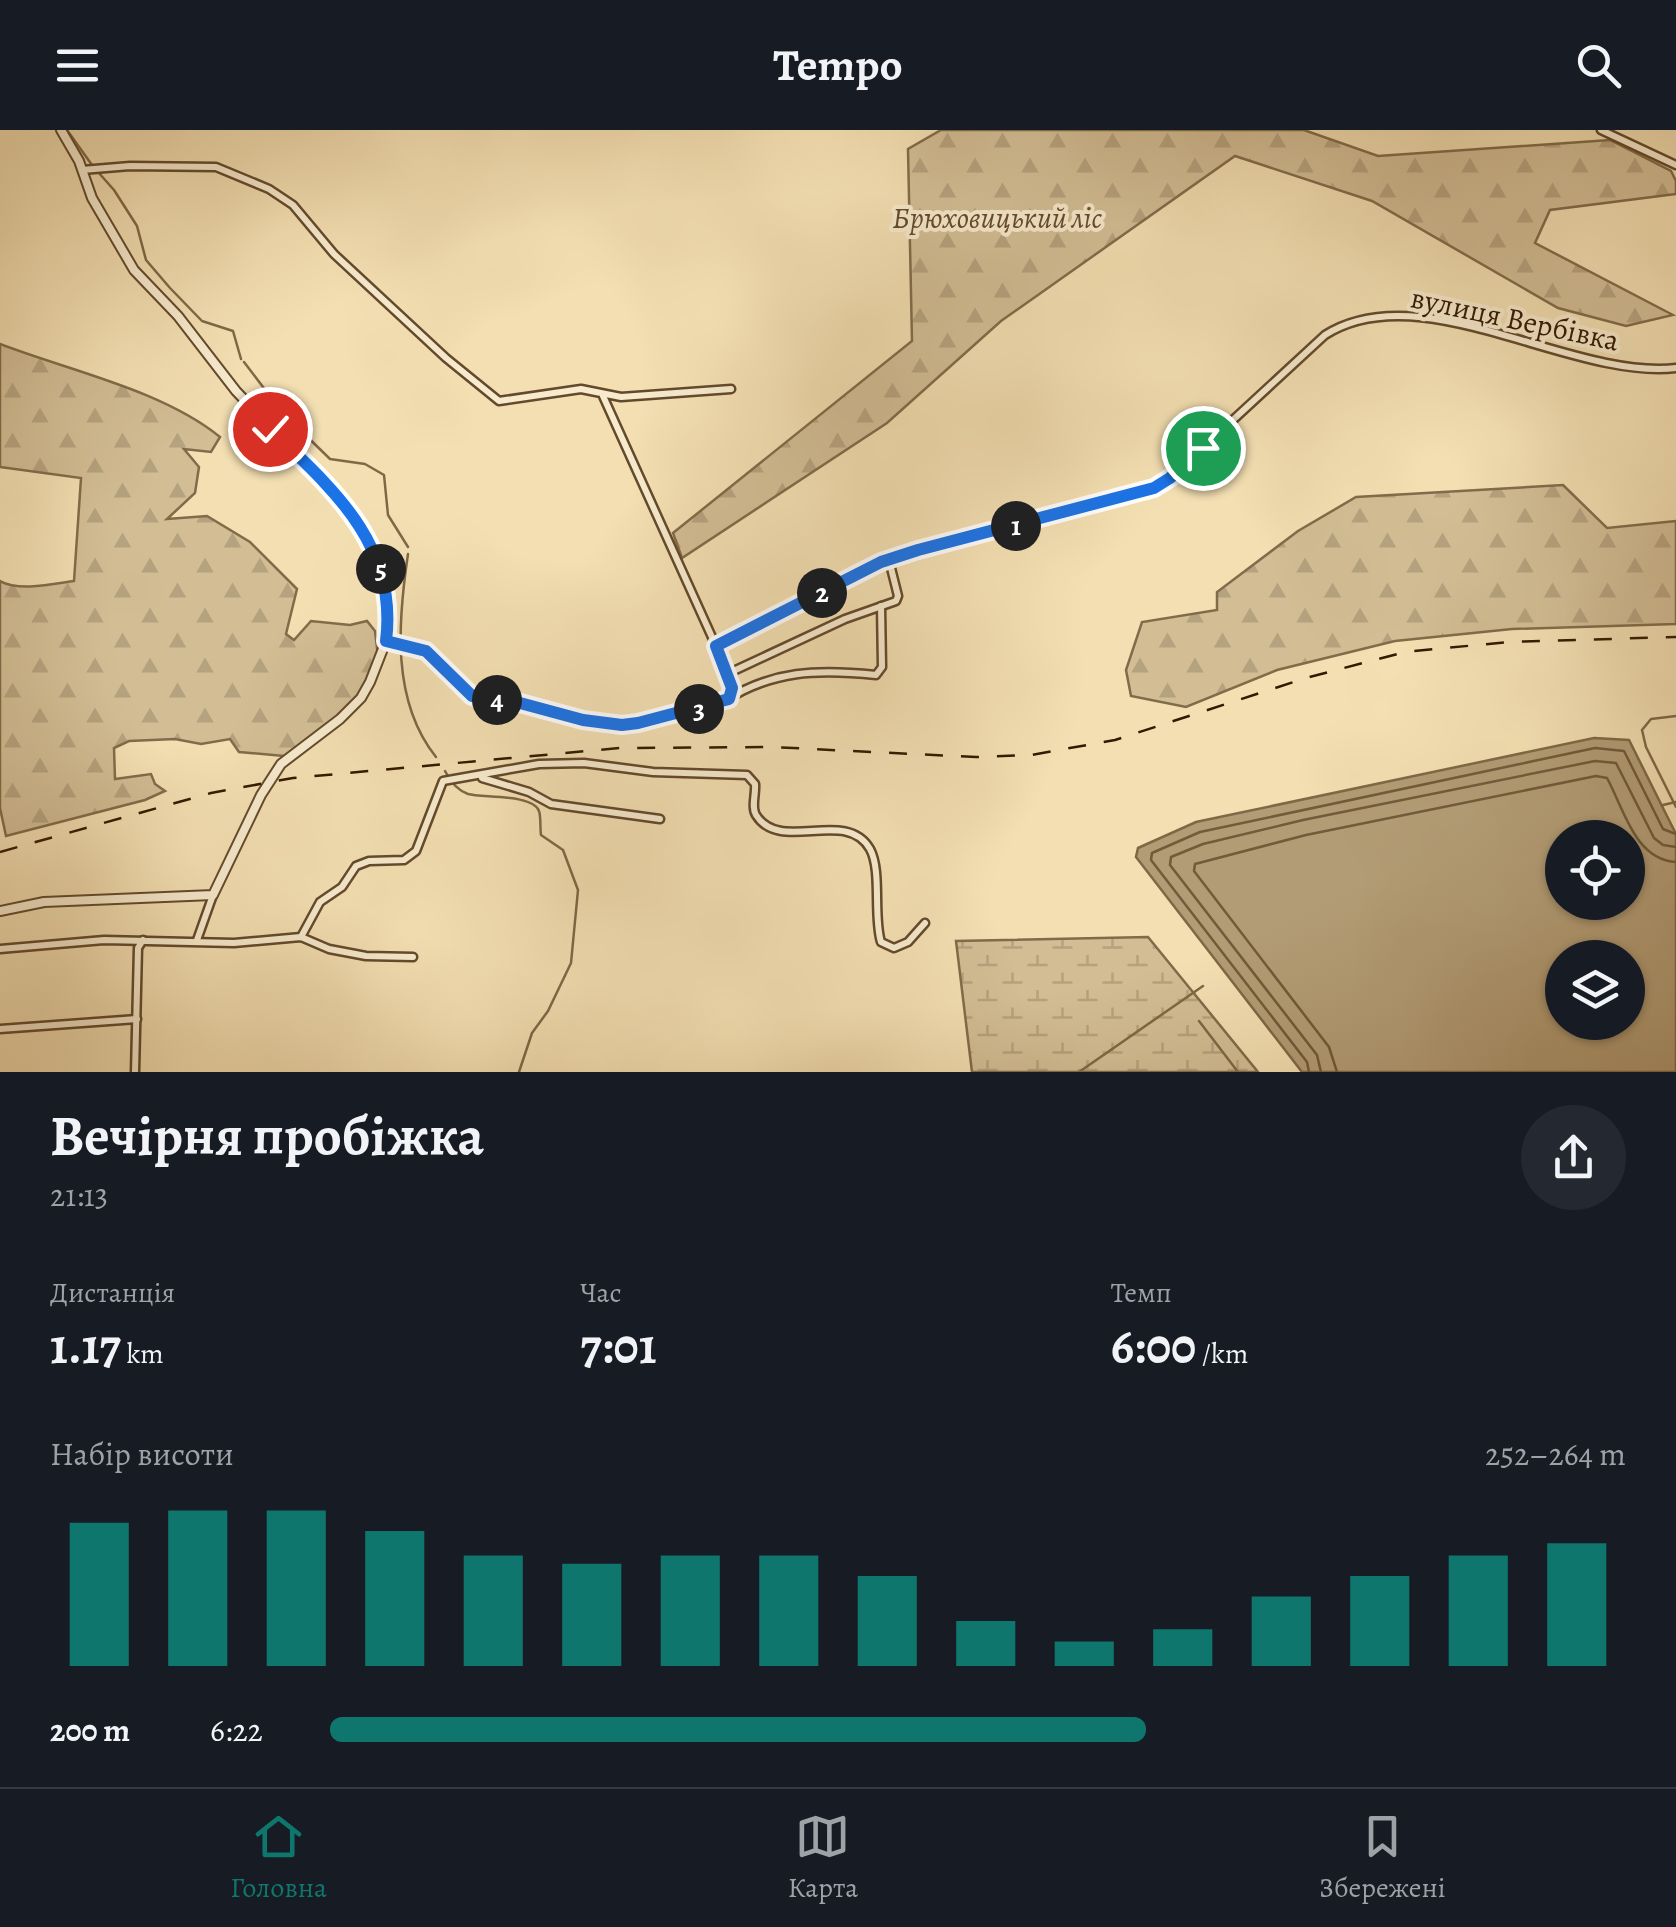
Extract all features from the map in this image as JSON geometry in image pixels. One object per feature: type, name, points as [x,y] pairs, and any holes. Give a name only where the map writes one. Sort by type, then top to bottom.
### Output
[{"type":"street","points":[[61,130],[85,170],[92,198],[134,270],[178,316],[261,419],[361,523],[378,558],[385,584],[389,643],[361,698],[280,764],[213,895],[197,940]]},
{"type":"street","points":[[1601,130],[1676,165]]},
{"type":"street","points":[[85,170],[216,167],[282,196],[351,271],[455,367],[499,401],[582,389],[621,398],[731,389]]},
{"type":"street","name":"вулиця Вербівка","points":[[716,646],[888,560],[1154,488],[1341,325],[1395,316],[1424,318],[1574,356],[1659,370],[1676,368]]},
{"type":"street","points":[[602,394],[716,646],[731,694]]},
{"type":"street","points":[[727,674],[896,601],[888,560]]},
{"type":"street","points":[[389,643],[426,651],[472,696],[520,703],[594,722],[638,723],[723,702],[731,694],[808,671],[880,673],[882,606]]},
{"type":"street","points":[[301,936],[320,902],[342,886],[356,866],[369,861],[404,860],[416,851],[442,781],[539,764],[584,763],[653,772],[748,775],[756,784],[753,808],[770,828],[837,829],[863,839],[873,853],[881,942],[894,948],[908,942],[925,922]]},
{"type":"street","points":[[479,777],[552,804],[660,819]]},
{"type":"street","points":[[0,911],[44,902],[213,895]]},
{"type":"street","points":[[0,949],[144,940],[234,942],[301,936],[329,949],[413,957]]},
{"type":"street","points":[[135,1072],[138,948],[144,940]]},
{"type":"street","points":[[0,1029],[136,1019]]},
{"type":"green space","name":"Брюховицький ліс","points":[[941,130],[1304,130],[1378,156],[1610,140],[1671,171],[1676,194],[1550,210],[1535,243],[1673,315],[1626,326],[1558,308],[1372,201],[1235,156],[1001,321],[887,423],[682,558],[673,533],[912,341],[908,149]]},
{"type":"green space","points":[[0,344],[143,394],[171,406],[220,437],[211,452],[184,449],[199,467],[195,493],[167,519],[207,516],[250,542],[297,589],[286,634],[294,640],[311,621],[350,625],[367,621],[375,631],[378,656],[361,696],[306,743],[284,756],[239,752],[230,739],[201,744],[175,739],[129,741],[114,748],[115,779],[151,774],[155,784],[165,791],[145,800],[6,836],[0,808],[0,581],[26,587],[74,581],[81,478],[0,467]]},
{"type":"green space","points":[[1563,485],[1607,528],[1676,521],[1676,624],[1512,629],[1395,641],[1277,670],[1186,707],[1131,696],[1126,670],[1142,622],[1217,610],[1217,592],[1298,531],[1356,497]]},
{"type":"green space","points":[[1148,937],[1258,1072],[972,1072],[956,941]]},
{"type":"water","points":[[1594,738],[1629,740],[1676,834],[1676,1072],[1302,1072],[1136,857],[1138,848],[1196,822]]},
{"type":"waterway","points":[[67,130],[92,165]]},
{"type":"waterway","points":[[98,172],[137,226],[146,260],[202,321],[233,331],[241,359]]},
{"type":"waterway","points":[[244,362],[285,416]]},
{"type":"waterway","points":[[287,417],[330,459],[365,464],[384,475],[388,515],[408,547]]},
{"type":"waterway","points":[[408,554],[401,660],[411,711],[436,757]]},
{"type":"waterway","points":[[1676,716],[1651,719],[1642,730],[1646,747],[1676,807]]},
{"type":"waterway","points":[[445,771],[454,785],[468,794],[518,799],[535,806],[540,813],[541,835],[563,850],[578,890],[571,963],[548,1011],[532,1033],[519,1072]]},
{"type":"waterway","points":[[1663,805],[1676,802]]},
{"type":"waterway","points":[[1079,1072],[1203,986]]},
{"type":"waterway","points":[[1199,1021],[1238,1072]]},
{"type":"railway","points":[[0,852],[211,793],[293,778],[620,748],[771,747],[976,757],[1031,755],[1115,740],[1306,678],[1405,652],[1508,642],[1676,637]]},
{"type":"route","points":[[270,429],[361,523],[378,558],[385,584],[389,614],[386,641],[426,651],[472,696],[622,725],[690,712],[729,699],[732,688],[716,646],[881,562],[1154,488],[1203,448]]}]
